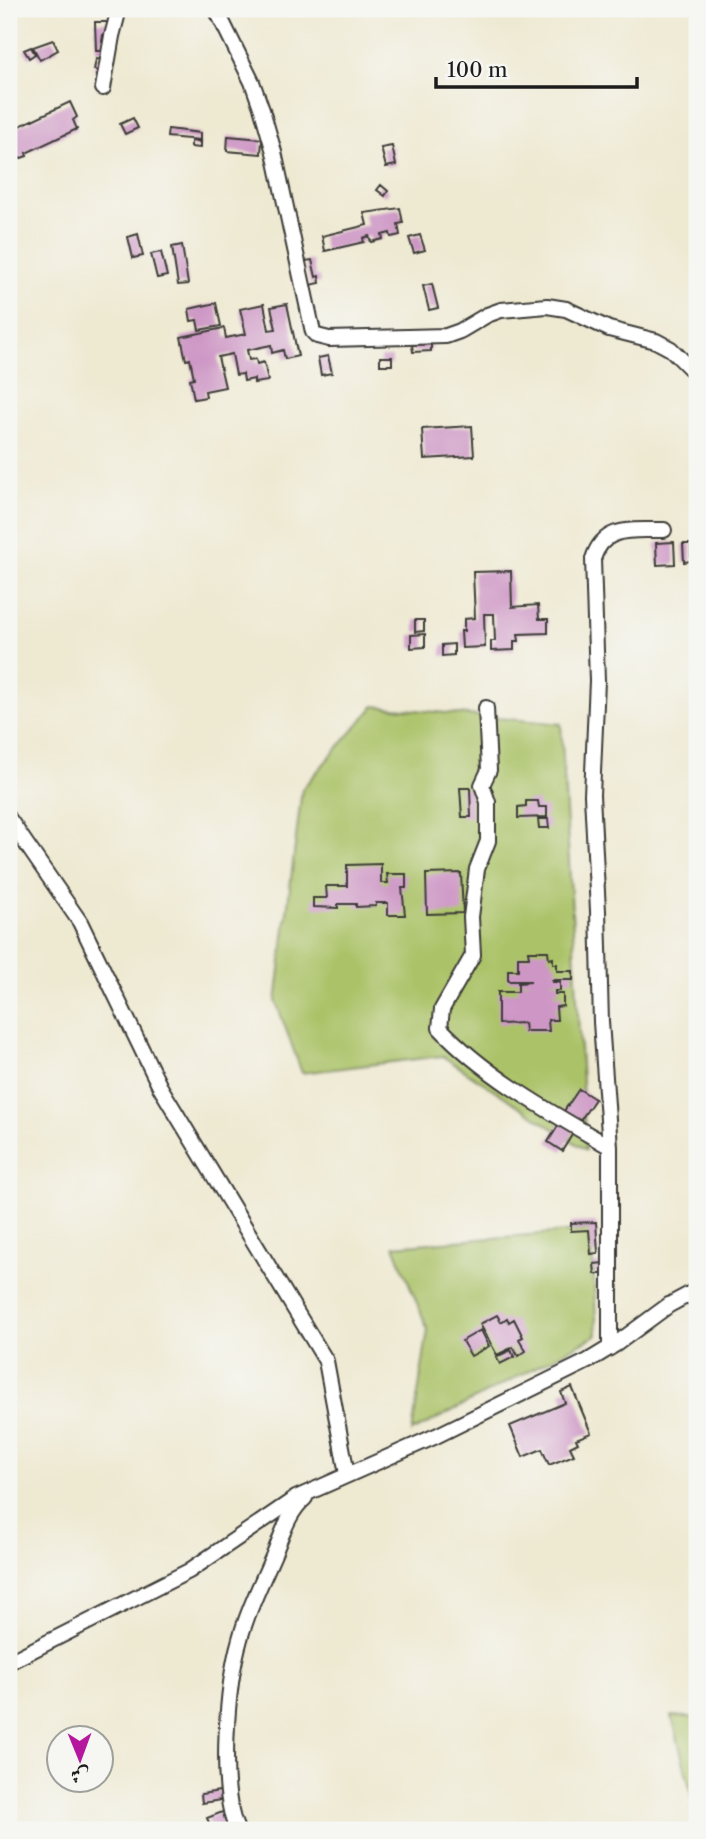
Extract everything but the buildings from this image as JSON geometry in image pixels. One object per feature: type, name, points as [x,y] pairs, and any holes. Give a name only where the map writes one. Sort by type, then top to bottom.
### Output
[{"type":"street","points":[[103,88],[119,9]]},
{"type":"street","points":[[216,9],[252,82],[262,110],[274,152],[313,332],[317,336],[357,340],[446,336],[460,331],[487,314],[501,310],[547,306],[566,309],[609,329],[656,341],[677,354],[697,375]]},
{"type":"street","points":[[610,1348],[610,1147],[601,1022],[592,795],[597,681],[593,559],[597,544],[615,531],[664,530]]},
{"type":"street","points":[[486,708],[489,770],[482,785],[488,802],[488,841],[477,870],[471,917],[473,955],[442,1009],[440,1028],[458,1048],[547,1110],[610,1147]]},
{"type":"street","points":[[9,819],[80,922],[160,1087],[326,1361],[347,1474]]},
{"type":"street","points":[[9,1662],[189,1571],[248,1529],[317,1488],[436,1436],[610,1348],[669,1305],[697,1290]]},
{"type":"street","points":[[237,1830],[230,1806],[227,1764],[230,1707],[240,1640],[252,1604],[291,1515],[300,1502],[317,1488]]},
{"type":"green space","points":[[374,706],[561,724],[586,1150],[442,1056],[302,1073],[276,1002],[302,789]]},
{"type":"green space","points":[[591,1230],[597,1335],[412,1432],[428,1330],[394,1246]]},
{"type":"green space","points":[[672,1716],[697,1718],[697,1817]]}]
